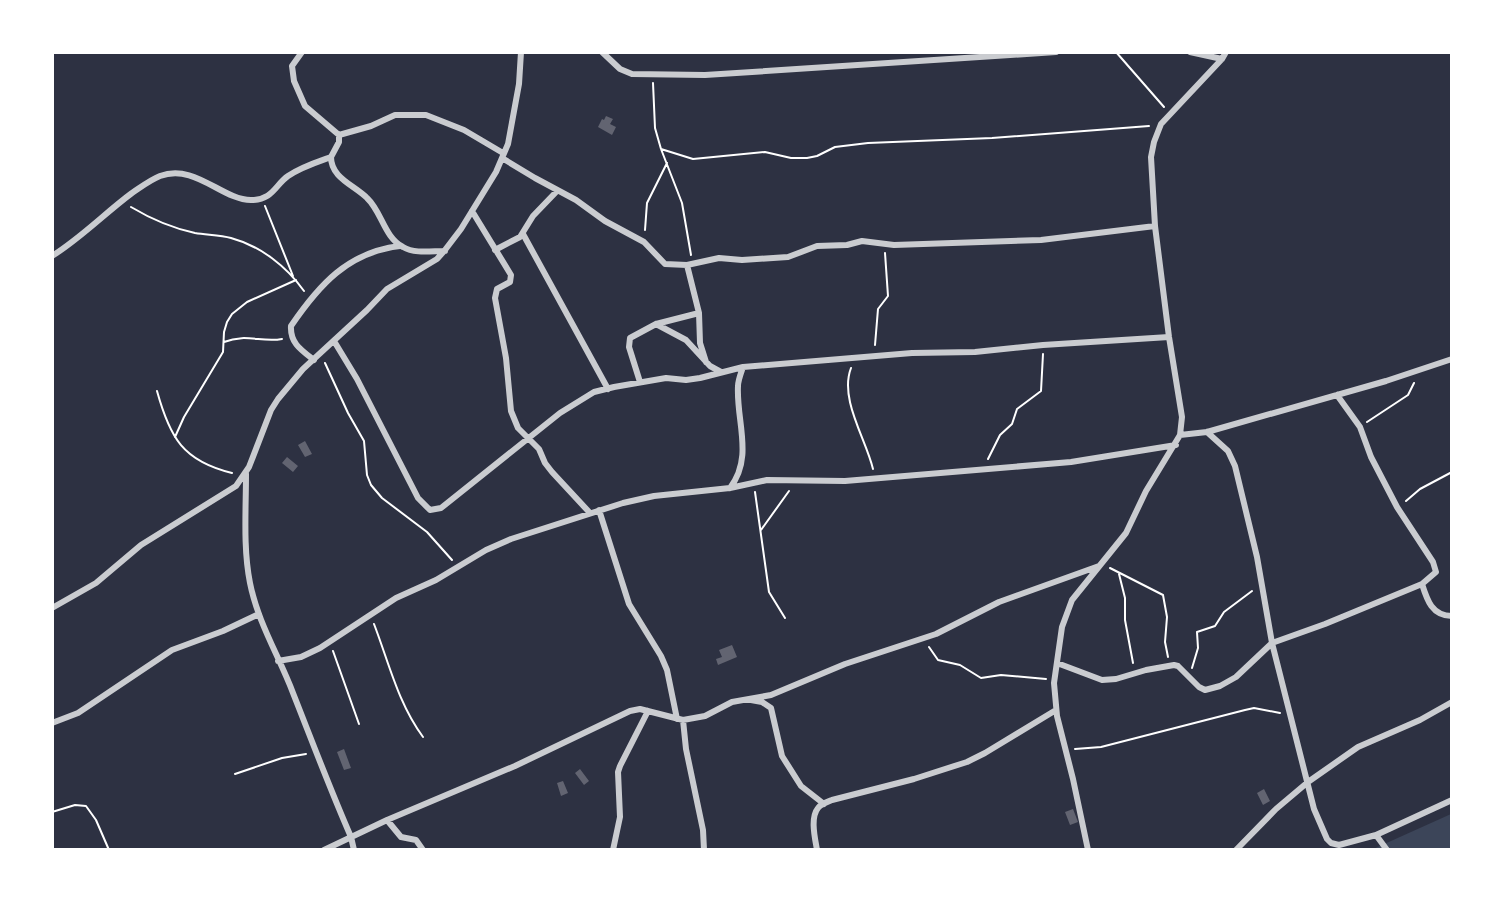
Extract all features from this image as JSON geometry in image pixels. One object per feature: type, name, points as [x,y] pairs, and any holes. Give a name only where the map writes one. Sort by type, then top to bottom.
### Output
[{"type":"street","points":[[302,52],[292,66],[292,74],[299,94],[312,114],[339,135]]},
{"type":"street","points":[[52,608],[96,583],[141,545],[236,486],[245,475],[271,410],[278,399],[314,360],[387,289],[437,259],[445,250],[496,172],[508,144],[519,84],[521,52]]},
{"type":"street","points":[[602,52],[612,64],[626,72],[653,75],[705,75],[1056,52]]},
{"type":"street","points":[[1190,52],[1222,59]]},
{"type":"street","points":[[1088,849],[1056,710],[1054,684],[1062,627],[1072,600],[1126,532],[1146,491],[1180,435],[1182,417],[1168,337],[1155,226],[1151,157],[1161,124],[1226,52]]},
{"type":"street","points":[[339,135],[371,126],[395,115],[426,115],[464,130],[576,200],[605,221],[644,242],[665,264],[689,264],[718,258],[742,260],[788,257],[817,246],[848,245],[862,241],[884,244],[1041,240],[1155,226]]},
{"type":"street","points":[[339,135],[339,142],[331,157],[336,173],[368,199],[400,246],[415,252],[445,250]]},
{"type":"street","points":[[52,256],[121,201],[151,180],[170,173],[188,176],[248,200],[261,198],[276,190],[290,175],[331,157]]},
{"type":"street","points":[[495,250],[515,241],[523,234],[533,216],[557,190]]},
{"type":"street","points":[[472,211],[511,275],[510,282],[497,290],[495,298],[506,358],[511,411],[518,428],[526,439],[538,449],[552,472],[590,513]]},
{"type":"street","points":[[523,234],[608,389]]},
{"type":"street","points":[[314,360],[295,344],[291,337],[291,326],[310,300],[349,263],[378,251],[400,246]]},
{"type":"street","points":[[689,264],[699,313],[700,343],[706,362]]},
{"type":"street","points":[[640,382],[628,341],[632,335],[656,324],[699,313]]},
{"type":"street","points":[[656,324],[686,340],[706,362],[722,372]]},
{"type":"street","points":[[334,341],[357,379],[418,498],[430,510],[441,508],[526,439],[594,392],[666,378],[686,380],[743,367],[912,353],[975,352],[1168,337]]},
{"type":"street","points":[[1180,435],[1207,432],[1452,360]]},
{"type":"street","points":[[730,488],[739,476],[742,461],[743,438],[738,383],[743,367]]},
{"type":"street","points":[[1057,663],[1101,680],[1178,666],[1205,690],[1220,686],[1246,669],[1272,643],[1422,584],[1434,575],[1436,568],[1397,507],[1371,457],[1360,427],[1337,395]]},
{"type":"street","points":[[1207,432],[1224,446],[1232,458],[1257,557],[1272,643],[1314,809],[1327,839],[1339,845],[1376,835],[1452,800]]},
{"type":"street","points":[[278,661],[301,657],[330,643],[396,598],[436,580],[486,550],[599,510],[654,496],[730,488],[767,480],[845,481],[1071,462],[1176,445]]},
{"type":"street","points":[[245,475],[248,569],[255,606],[293,692],[354,849]]},
{"type":"street","points":[[599,510],[629,604],[667,670],[703,830],[704,849]]},
{"type":"street","points":[[324,849],[515,766],[630,711],[640,709],[680,720],[705,716],[732,702],[771,695],[845,664],[927,637],[999,602],[1101,565]]},
{"type":"street","points":[[1422,584],[1429,603],[1435,611],[1440,615],[1452,616]]},
{"type":"street","points":[[52,723],[78,713],[172,650],[223,631],[259,614]]},
{"type":"street","points":[[748,699],[762,702],[771,708],[782,756],[801,786],[824,804]]},
{"type":"street","points":[[1236,849],[1276,809],[1308,782],[1358,747],[1420,720],[1452,702]]},
{"type":"street","points":[[817,849],[815,815],[824,804],[967,762],[1056,710]]},
{"type":"street","points":[[613,849],[620,817],[620,766],[648,711]]},
{"type":"street","points":[[387,820],[401,837],[416,840],[423,849]]},
{"type":"street","points":[[1376,835],[1387,849]]},
{"type":"path","points":[[1116,52],[1170,113]]},
{"type":"path","points":[[653,75],[655,128],[686,216],[689,264]]},
{"type":"path","points":[[661,149],[693,159],[765,152],[791,158],[807,158],[836,147],[868,143],[992,138],[1125,129],[1161,124]]},
{"type":"path","points":[[644,242],[647,203],[667,163]]},
{"type":"path","points":[[261,198],[294,276],[310,300]]},
{"type":"path","points":[[121,201],[155,221],[188,231],[231,238],[249,245],[274,259],[294,276]]},
{"type":"path","points":[[875,357],[878,309],[888,296],[884,244]]},
{"type":"path","points":[[175,437],[198,393],[219,360],[227,322],[238,308],[247,302],[296,280]]},
{"type":"path","points":[[224,342],[247,337],[276,340],[291,337]]},
{"type":"path","points":[[981,469],[1000,435],[1010,426],[1017,409],[1041,391],[1043,345]]},
{"type":"path","points":[[320,354],[364,441],[367,475],[371,485],[382,498],[427,531],[458,566]]},
{"type":"path","points":[[857,358],[848,376],[848,389],[873,469],[879,477]]},
{"type":"path","points":[[1360,427],[1408,395],[1412,390],[1417,371]]},
{"type":"path","points":[[157,391],[165,419],[175,437],[192,457],[207,466],[245,475]]},
{"type":"path","points":[[1397,507],[1420,489],[1452,472]]},
{"type":"path","points":[[760,531],[796,481]]},
{"type":"path","points":[[754,483],[769,592],[785,618]]},
{"type":"path","points":[[1101,565],[1163,595],[1167,617],[1165,642],[1170,666]]},
{"type":"path","points":[[1119,574],[1125,598],[1125,620],[1134,674]]},
{"type":"path","points":[[1190,678],[1198,648],[1197,632],[1215,626],[1224,612],[1262,584]]},
{"type":"path","points":[[370,616],[395,685],[414,725],[423,737]]},
{"type":"path","points":[[927,637],[929,648],[935,658],[960,665],[981,678],[1001,675],[1042,678],[1054,684]]},
{"type":"path","points":[[330,643],[359,724]]},
{"type":"path","points":[[1065,749],[1101,747],[1254,708],[1291,716]]},
{"type":"path","points":[[236,774],[282,758],[315,752]]},
{"type":"path","points":[[52,812],[75,805],[86,806],[96,820],[109,849]]},
{"type":"shaded area","points":[[1451,814],[1451,849],[1371,850]]},
{"type":"building","points":[[606,116],[613,119],[610,124],[616,127],[612,135],[598,127]]},
{"type":"building","points":[[305,441],[312,454],[305,457],[298,445]]},
{"type":"building","points":[[287,457],[298,466],[293,472],[282,463]]},
{"type":"building","points":[[732,645],[737,657],[718,665],[716,659],[722,657],[719,650]]},
{"type":"building","points":[[344,749],[351,768],[344,770],[337,752]]},
{"type":"building","points":[[580,769],[589,781],[584,785],[575,773]]},
{"type":"building","points":[[563,781],[568,793],[561,796],[557,783]]},
{"type":"building","points":[[1264,789],[1270,801],[1263,805],[1257,793]]},
{"type":"building","points":[[1073,809],[1078,822],[1070,825],[1065,812]]}]
